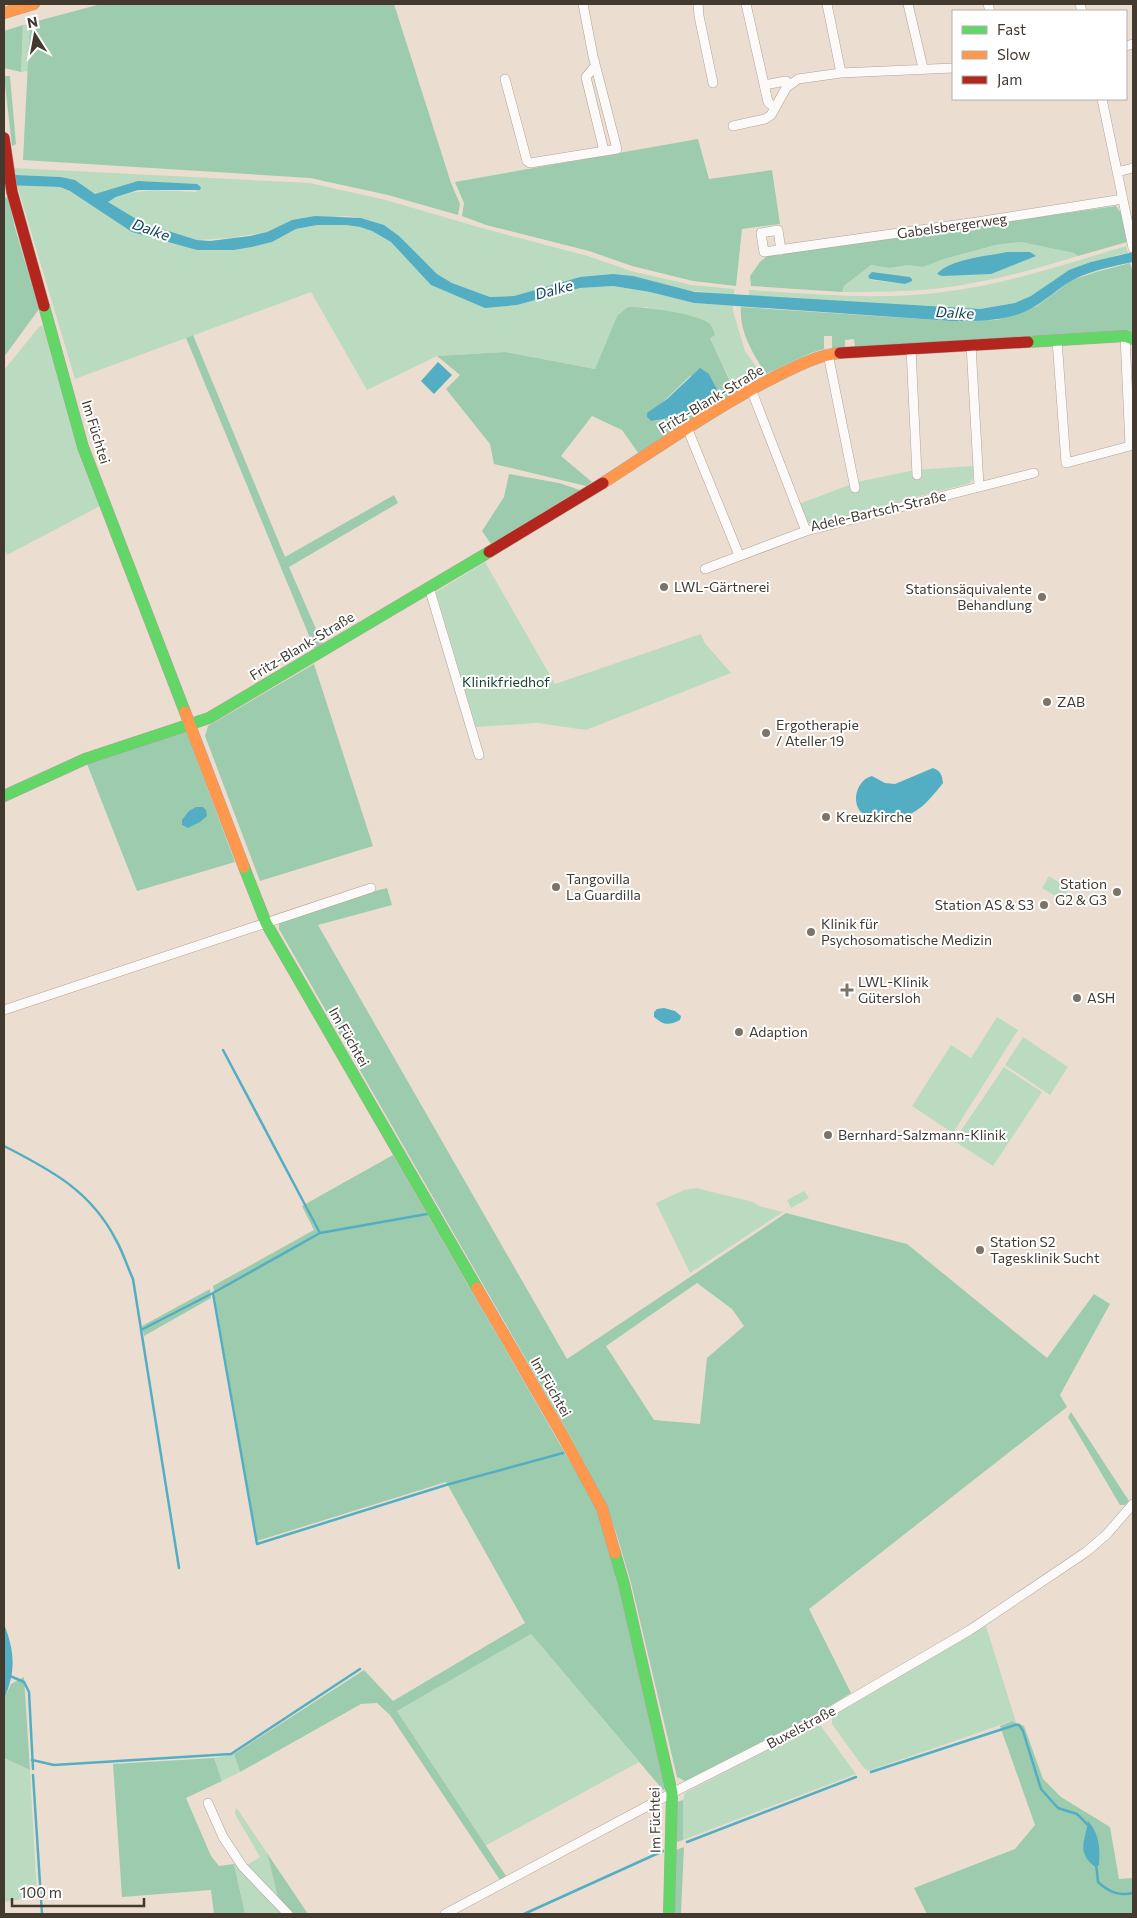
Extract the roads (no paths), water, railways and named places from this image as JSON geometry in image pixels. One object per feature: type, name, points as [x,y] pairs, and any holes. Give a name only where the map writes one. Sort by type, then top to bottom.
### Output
[{"type":"street","points":[[4,13],[34,4]]},
{"type":"street","points":[[505,79],[527,161],[530,163],[617,148],[595,66],[583,4]]},
{"type":"street","points":[[698,4],[713,84]]},
{"type":"street","points":[[746,4],[768,102],[775,108]]},
{"type":"street","points":[[827,4],[841,73]]},
{"type":"street","points":[[908,4],[923,68]]},
{"type":"street","points":[[595,66],[586,78],[604,151]]},
{"type":"street","points":[[733,126],[765,119],[771,115],[790,84],[798,79],[841,73],[952,68]]},
{"type":"street","points":[[764,86],[786,81],[790,84]]},
{"type":"street","points":[[1102,100],[1133,246]]},
{"type":"street","name":"Im Füchtei","points":[[4,138],[12,192],[83,447],[266,923],[564,1438],[602,1508],[624,1584],[672,1793],[669,1914]]},
{"type":"street","points":[[1117,172],[1133,168]]},
{"type":"street","name":"Gabelsbergerweg","points":[[781,250],[1123,199]]},
{"type":"street","points":[[1057,340],[1066,463],[1130,446],[1129,338]]},
{"type":"street","name":"Fritz-Blank-Straße","points":[[191,726],[210,718],[428,589],[688,430],[750,389],[813,359],[828,354],[1057,340],[1129,338]]},
{"type":"street","points":[[971,345],[979,486]]},
{"type":"street","points":[[911,349],[917,475]]},
{"type":"street","points":[[828,354],[855,488]]},
{"type":"street","name":"Adele-Bartsch-Straße","points":[[750,389],[806,531],[979,486],[1034,474]]},
{"type":"street","points":[[688,430],[740,555]]},
{"type":"street","points":[[705,569],[806,531]]},
{"type":"street","points":[[428,589],[479,755]]},
{"type":"street","points":[[4,796],[84,759],[191,726]]},
{"type":"street","points":[[4,1010],[371,888]]},
{"type":"street","name":"Buxelstraße","points":[[445,1914],[672,1793],[821,1717],[970,1630],[1086,1552],[1106,1535],[1133,1504]]},
{"type":"street","points":[[208,1803],[223,1837],[243,1867],[288,1914]]},
{"type":"water","name":"Dalke","points":[[4,176],[61,177],[75,180],[95,194],[138,181],[197,184],[201,187],[200,190],[138,190],[116,197],[108,202],[143,223],[197,240],[210,241],[250,236],[267,232],[292,220],[315,216],[361,218],[384,225],[399,236],[437,274],[452,283],[490,297],[514,296],[580,277],[613,274],[633,276],[695,292],[980,309],[1015,303],[1031,296],[1069,270],[1091,262],[1133,252],[1133,262],[1085,274],[1019,314],[985,321],[951,321],[694,303],[650,292],[613,286],[580,288],[517,305],[485,308],[431,285],[391,242],[372,231],[360,227],[317,225],[296,229],[272,242],[252,247],[234,250],[197,250],[132,232],[70,191],[60,187],[4,185]]},
{"type":"water","points":[[1007,252],[1030,252],[1036,256],[991,274],[942,276],[937,274],[943,269],[960,262]]},
{"type":"water","points":[[872,272],[910,277],[912,281],[905,284],[870,279],[868,276]]},
{"type":"water","points":[[438,362],[452,375],[434,394],[421,381]]},
{"type":"water","points":[[700,368],[709,374],[717,389],[710,397],[695,408],[670,418],[651,421],[647,417],[647,413],[667,399]]},
{"type":"water","points":[[933,768],[941,774],[943,783],[923,806],[908,815],[889,819],[878,818],[864,814],[857,806],[857,791],[867,778],[872,776],[885,783],[895,784]]},
{"type":"water","points":[[196,807],[203,807],[206,810],[207,816],[188,828],[182,825],[182,820],[189,811]]},
{"type":"water","points":[[664,1008],[675,1011],[681,1016],[680,1020],[666,1024],[654,1017],[654,1012],[657,1009]]},
{"type":"water","points":[[4,1624],[8,1634],[13,1662],[11,1680],[4,1699]]},
{"type":"water","points":[[1088,1821],[1095,1831],[1098,1842],[1099,1865],[1095,1867],[1085,1856],[1083,1846]]},
{"type":"waterway","points":[[223,1050],[320,1233]]},
{"type":"waterway","points":[[4,1146],[54,1173],[82,1195],[106,1223],[123,1254],[133,1279],[179,1568]]},
{"type":"waterway","points":[[427,1214],[320,1233],[213,1293],[257,1544],[446,1485],[563,1453]]},
{"type":"waterway","points":[[141,1330],[213,1293]]},
{"type":"waterway","points":[[32,1760],[54,1765],[231,1754],[360,1669]]},
{"type":"waterway","points":[[10,1676],[24,1682],[29,1692],[33,1769]]},
{"type":"waterway","points":[[871,1772],[1019,1725],[1023,1731],[1041,1789],[1058,1808],[1077,1814],[1088,1825]]},
{"type":"waterway","points":[[33,1775],[42,1914]]},
{"type":"waterway","points":[[687,1842],[856,1777]]},
{"type":"waterway","points":[[524,1914],[663,1851]]},
{"type":"waterway","points":[[1096,1863],[1098,1882],[1110,1891],[1133,1893]]},
{"type":"place","name":"LWL-Gärtnerei","points":[[664,587]]},
{"type":"place","name":"Stationsäquivalente Behandlung","points":[[1042,597]]},
{"type":"place","name":"ZAB","points":[[1047,702]]},
{"type":"place","name":"Ergotherapie / Ateller 19","points":[[766,733]]},
{"type":"place","name":"Kreuzkirche","points":[[826,817]]},
{"type":"place","name":"Tangovilla La Guardilla","points":[[556,887]]},
{"type":"place","name":"Station G2 & G3","points":[[1117,892]]},
{"type":"place","name":"Station AS & S3","points":[[1044,905]]},
{"type":"place","name":"Klinik für Psychosomatische Medizin","points":[[811,932]]},
{"type":"place","name":"LWL-Klinik Gütersloh","points":[[847,990]]},
{"type":"place","name":"ASH","points":[[1077,998]]},
{"type":"place","name":"Adaption","points":[[739,1032]]},
{"type":"place","name":"Bernhard-Salzmann-Klinik","points":[[828,1135]]},
{"type":"place","name":"Station S2 Tagesklinik Sucht","points":[[980,1250]]},
{"type":"park label","name":"Klinikfriedhof","points":[[506,682]]}]
